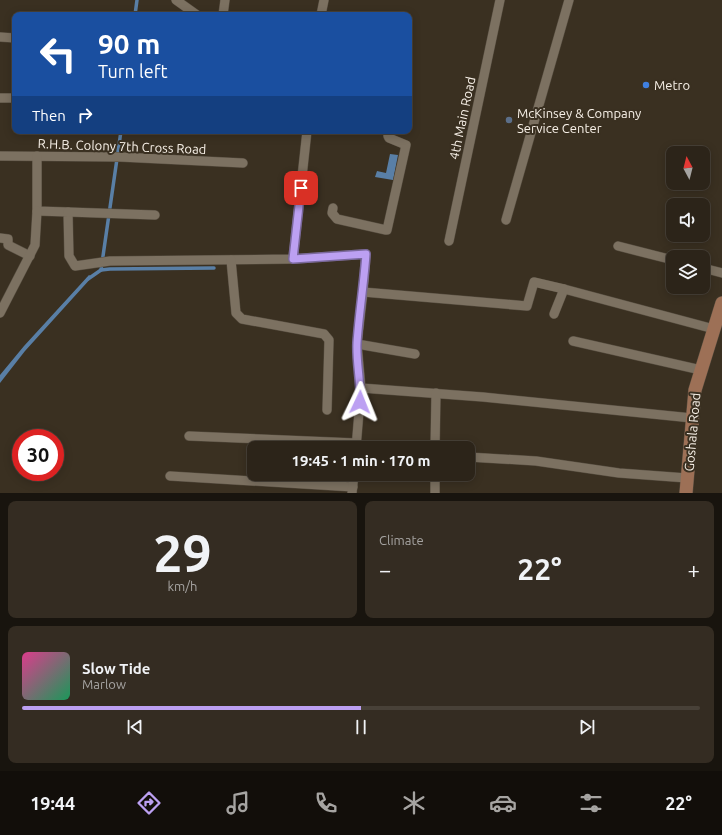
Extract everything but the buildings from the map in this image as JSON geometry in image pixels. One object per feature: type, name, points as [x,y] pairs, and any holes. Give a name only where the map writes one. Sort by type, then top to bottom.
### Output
[{"type":"street","points":[[176,0],[194,12]]},
{"type":"street","points":[[223,12],[225,0]]},
{"type":"street","points":[[322,12],[324,0]]},
{"type":"street","name":"4th Main Road","points":[[449,241],[500,0]]},
{"type":"street","points":[[506,220],[569,0]]},
{"type":"street","points":[[0,37],[12,38]]},
{"type":"street","points":[[0,98],[12,98]]},
{"type":"street","points":[[293,259],[307,134]]},
{"type":"street","points":[[333,208],[332,213],[337,219],[388,230],[406,145],[389,138],[388,134]]},
{"type":"street","name":"R.H.B. Colony 7th Cross Road","points":[[0,156],[120,157],[243,163]]},
{"type":"street","points":[[0,313],[36,245],[37,156]]},
{"type":"street","points":[[37,211],[155,215]]},
{"type":"street","points":[[68,212],[69,256],[75,266],[110,261],[293,259],[366,254],[364,292],[357,344],[361,388],[356,441]]},
{"type":"street","points":[[0,238],[8,239],[8,245],[30,256]]},
{"type":"street","points":[[618,246],[666,258]]},
{"type":"street","points":[[230,260],[236,313],[238,316],[242,319],[324,334],[327,336],[329,340],[327,410]]},
{"type":"street","points":[[710,270],[722,273]]},
{"type":"street","points":[[364,292],[527,306],[534,282],[714,329]]},
{"type":"street","points":[[554,314],[564,289]]},
{"type":"street","name":"Goshala Road","points":[[686,493],[695,390],[722,303]]},
{"type":"street","points":[[573,341],[701,370]]},
{"type":"street","points":[[357,344],[415,354]]},
{"type":"street","points":[[361,388],[484,397],[692,418]]},
{"type":"street","points":[[435,441],[436,393]]},
{"type":"street","points":[[189,436],[272,441]]},
{"type":"street","points":[[475,457],[536,461],[619,473],[687,478]]},
{"type":"street","points":[[170,476],[353,490]]},
{"type":"street","points":[[435,481],[435,493]]},
{"type":"water","points":[[390,154],[398,155],[393,180],[375,177],[377,171],[386,173]]},
{"type":"water","points":[[89,275],[92,277],[25,351],[0,383],[0,375],[24,346]]},
{"type":"waterway","points":[[135,12],[137,0]]},
{"type":"waterway","points":[[101,270],[121,134]]},
{"type":"waterway","points":[[88,279],[101,270],[110,269],[214,268]]},
{"type":"place","name":"Metro","points":[[646,85]]},
{"type":"place","name":"McKinsey & Company Service Center","points":[[509,120]]},
{"type":"route","points":[[301,188],[293,259],[366,254],[364,292],[357,344],[361,388],[360,402]]}]
